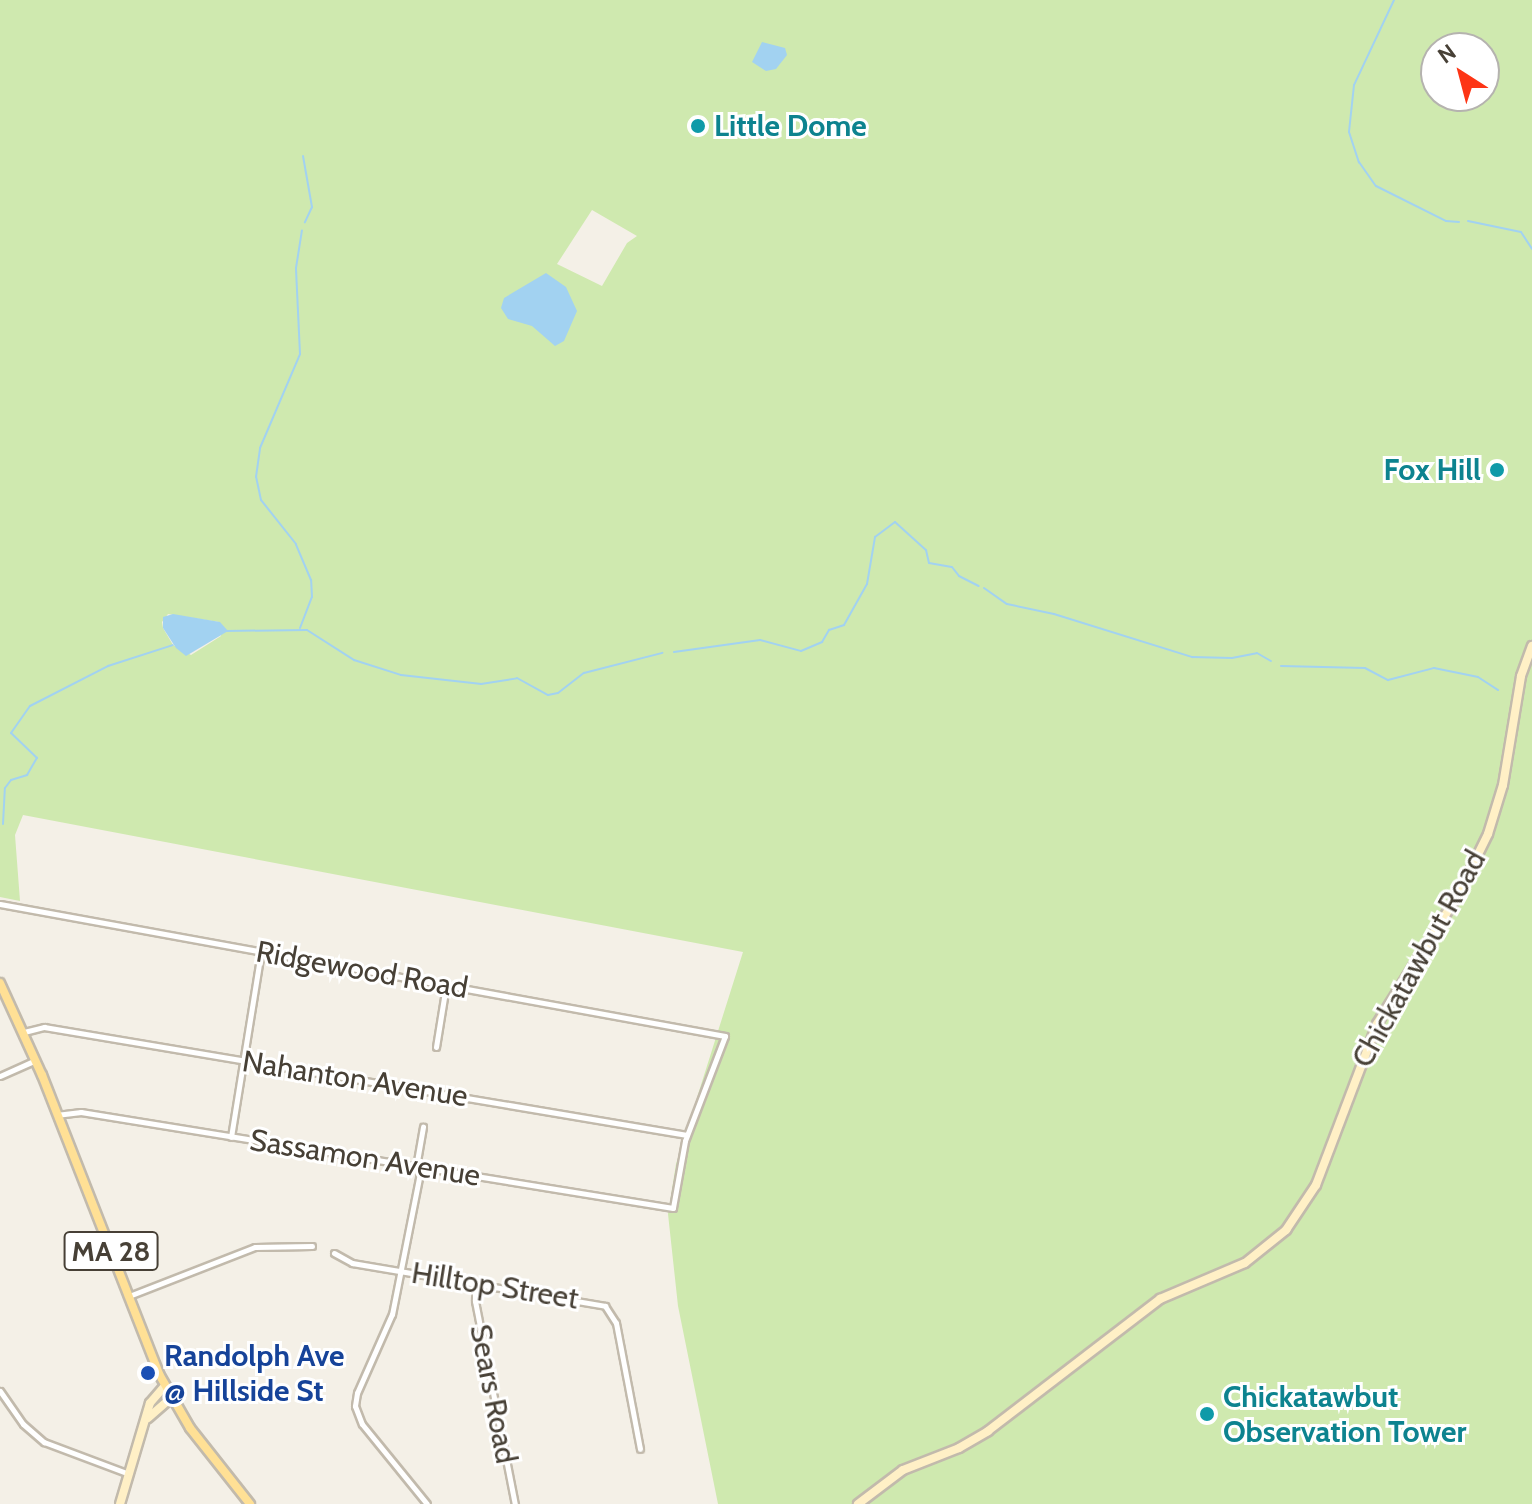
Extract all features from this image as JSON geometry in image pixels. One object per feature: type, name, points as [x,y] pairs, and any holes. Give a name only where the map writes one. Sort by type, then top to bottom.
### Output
[{"type":"main road","name":"Chickatawbut Road","points":[[858,1504],[903,1470],[981,1436],[1160,1299],[1245,1263],[1286,1230],[1316,1185],[1377,1024],[1458,895],[1488,834],[1503,785],[1521,676],[1532,646]]},
{"type":"main road","name":"MA 28","points":[[0,983],[36,1060],[165,1386],[197,1438],[250,1504]]},
{"type":"main road","points":[[120,1504],[152,1398],[165,1386]]},
{"type":"main road","points":[[143,1425],[157,1407],[171,1398]]},
{"type":"street","name":"Ridgewood Road","points":[[0,904],[725,1036],[687,1135]]},
{"type":"street","points":[[231,1137],[261,952]]},
{"type":"street","points":[[436,1047],[446,985]]},
{"type":"street","name":"Nahanton Avenue","points":[[24,1032],[44,1027],[687,1135]]},
{"type":"street","points":[[0,1076],[36,1060]]},
{"type":"street","name":"Sassamon Avenue","points":[[58,1115],[81,1112],[673,1208],[687,1135]]},
{"type":"street","points":[[423,1127],[401,1271],[388,1328],[357,1393],[355,1406],[360,1421],[427,1504]]},
{"type":"street","points":[[128,1296],[255,1247],[312,1246]]},
{"type":"street","name":"Hilltop Street","points":[[334,1253],[352,1263],[597,1303],[611,1311],[640,1449]]},
{"type":"street","name":"Sears Road","points":[[475,1283],[475,1301],[515,1504]]},
{"type":"street","points":[[0,1391],[27,1429],[44,1442],[130,1474]]},
{"type":"green space","points":[[0,0],[1532,0],[1532,1504],[718,1504],[678,1306],[668,1214],[676,1164],[743,952],[23,815],[15,835],[20,901],[0,897]],"holes":[[[592,210],[637,236],[627,243],[602,286],[557,264]],[[168,614],[219,622],[221,636],[191,655],[173,645],[163,628],[162,622]]]},
{"type":"water","points":[[762,42],[785,48],[787,55],[776,69],[766,71],[752,62]]},
{"type":"water","points":[[546,273],[566,287],[577,311],[564,341],[555,346],[532,326],[508,319],[501,308],[504,298]]},
{"type":"water","points":[[173,614],[220,622],[228,631],[186,656],[176,648],[163,628],[163,617]]},
{"type":"waterway","points":[[1394,0],[1354,85],[1349,132],[1359,162],[1376,186],[1446,221],[1459,222]]},
{"type":"waterway","points":[[303,156],[312,207],[305,222]]},
{"type":"waterway","points":[[1468,221],[1521,232],[1532,249]]},
{"type":"waterway","points":[[300,628],[312,597],[311,580],[296,544],[261,500],[256,477],[260,448],[300,354],[296,268],[302,230]]},
{"type":"waterway","points":[[674,652],[760,640],[801,651],[822,642],[829,630],[844,625],[867,584],[875,537],[895,522],[926,550],[929,563],[952,567],[959,576],[979,586]]},
{"type":"waterway","points":[[984,588],[1007,604],[1054,614],[1192,657],[1232,658],[1257,653],[1271,661]]},
{"type":"waterway","points":[[225,631],[307,630],[354,660],[401,675],[481,684],[517,678],[548,695],[558,693],[584,673],[662,653]]},
{"type":"waterway","points":[[3,824],[5,788],[11,780],[27,775],[37,758],[11,733],[30,706],[108,666],[173,645]]},
{"type":"waterway","points":[[1281,666],[1365,668],[1388,680],[1434,668],[1478,677],[1498,690]]},
{"type":"place","name":"Little Dome","points":[[698,126]]},
{"type":"place","name":"Fox Hill","points":[[1497,470]]},
{"type":"place","name":"Randolph Ave @ Hillside St","points":[[148,1373]]},
{"type":"place","name":"Chickatawbut Observation Tower","points":[[1207,1414]]}]
